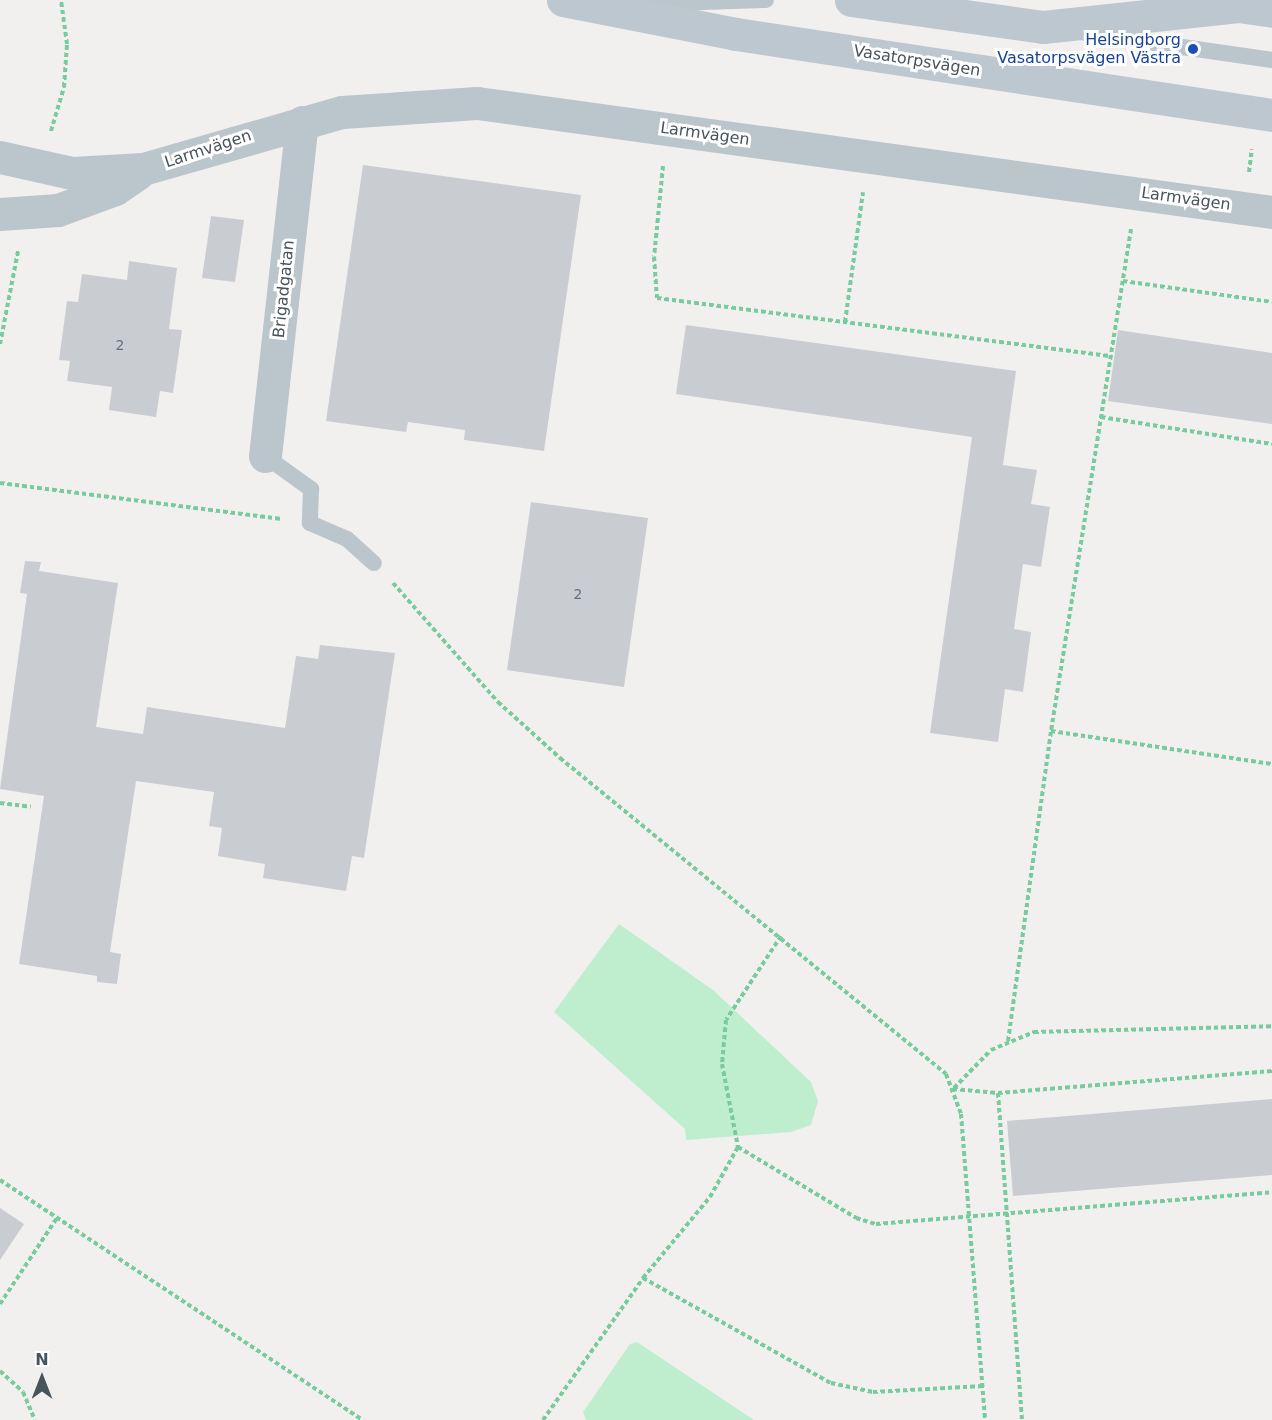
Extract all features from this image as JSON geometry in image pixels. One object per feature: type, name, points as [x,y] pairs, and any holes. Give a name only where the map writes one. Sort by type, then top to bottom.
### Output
[{"type":"main road","name":"Vasatorpsvägen","points":[[562,0],[736,34],[1272,115]]},
{"type":"main road","points":[[851,0],[1042,27],[1238,6],[1272,11]]},
{"type":"street","name":"Larmvägen","points":[[0,157],[35,168],[72,173],[143,169],[302,122],[386,105],[477,103],[1272,212]]},
{"type":"street","name":"Brigadgatan","points":[[265,456],[302,122]]},
{"type":"street","name":"Larmvägen","points":[[13,214],[115,189],[143,169]]},
{"type":"lane","points":[[600,6],[766,0]]},
{"type":"lane","points":[[1042,27],[1272,60]]},
{"type":"lane","points":[[265,456],[311,489],[310,523],[348,539],[374,563]]},
{"type":"path","points":[[35,168],[64,87],[67,44],[60,0]]},
{"type":"path","points":[[652,160],[676,163]]},
{"type":"path","points":[[664,161],[654,257],[657,298],[1111,356]]},
{"type":"path","points":[[851,190],[874,193]]},
{"type":"path","points":[[845,322],[863,191]]},
{"type":"path","points":[[1008,1041],[1051,731],[1136,192]]},
{"type":"path","points":[[0,344],[13,214]]},
{"type":"path","points":[[1119,231],[1142,234]]},
{"type":"path","points":[[1123,281],[1272,302]]},
{"type":"path","points":[[1101,417],[1272,444]]},
{"type":"path","points":[[0,483],[310,523]]},
{"type":"path","points":[[374,563],[498,702],[935,1061],[953,1089],[970,1217],[986,1420]]},
{"type":"path","points":[[1051,731],[1272,764]]},
{"type":"path","points":[[0,803],[32,807]]},
{"type":"path","points":[[543,1420],[643,1278],[710,1197],[738,1147],[722,1064],[726,1020],[781,936]]},
{"type":"path","points":[[953,1089],[985,1055],[1008,1041],[1051,1030],[1272,1026]]},
{"type":"path","points":[[953,1089],[998,1093],[1272,1071]]},
{"type":"path","points":[[998,1093],[1022,1420]]},
{"type":"path","points":[[738,1147],[856,1218],[876,1224],[1272,1192]]},
{"type":"path","points":[[0,1180],[363,1420]]},
{"type":"path","points":[[0,1304],[57,1218]]},
{"type":"path","points":[[643,1278],[831,1383],[873,1392],[983,1386]]},
{"type":"path","points":[[0,1371],[23,1392],[35,1420]]},
{"type":"green space","points":[[619,924],[713,990],[811,1082],[818,1101],[811,1125],[791,1132],[686,1140],[685,1129],[554,1012]]},
{"type":"green space","points":[[637,1342],[754,1420],[586,1420],[583,1412],[630,1344]]},
{"type":"building","points":[[363,165],[581,195],[544,451],[464,440],[465,430],[408,422],[406,432],[326,421]]},
{"type":"building","points":[[211,216],[244,220],[235,282],[202,278]]},
{"type":"building","points":[[129,261],[177,268],[169,329],[182,330],[173,393],[160,391],[156,417],[109,410],[112,387],[67,381],[70,361],[59,360],[67,301],[78,302],[82,274],[127,280]]},
{"type":"building","points":[[686,325],[1016,371],[1003,465],[1037,470],[1031,504],[1050,507],[1041,567],[1023,564],[1014,629],[1031,632],[1023,692],[1005,689],[998,742],[930,733],[972,437],[676,394]]},
{"type":"building","points":[[1118,330],[1272,353],[1272,424],[1108,401]]},
{"type":"building","points":[[531,502],[648,518],[624,687],[507,670]]},
{"type":"building","points":[[25,561],[41,562],[39,571],[118,583],[96,727],[143,734],[147,707],[285,728],[296,656],[318,659],[320,645],[395,653],[364,858],[352,856],[346,891],[263,878],[265,864],[218,856],[222,828],[209,826],[214,792],[136,781],[110,952],[121,954],[117,984],[97,982],[97,976],[19,964],[44,796],[0,789],[27,594],[20,593]]},
{"type":"building","points":[[1272,1099],[1272,1175],[1013,1196],[1007,1121]]},
{"type":"building","points":[[0,1208],[24,1224],[0,1260]]},
{"type":"place","name":"Helsingborg Vasatorpsvägen Västra","points":[[1193,49]]}]
